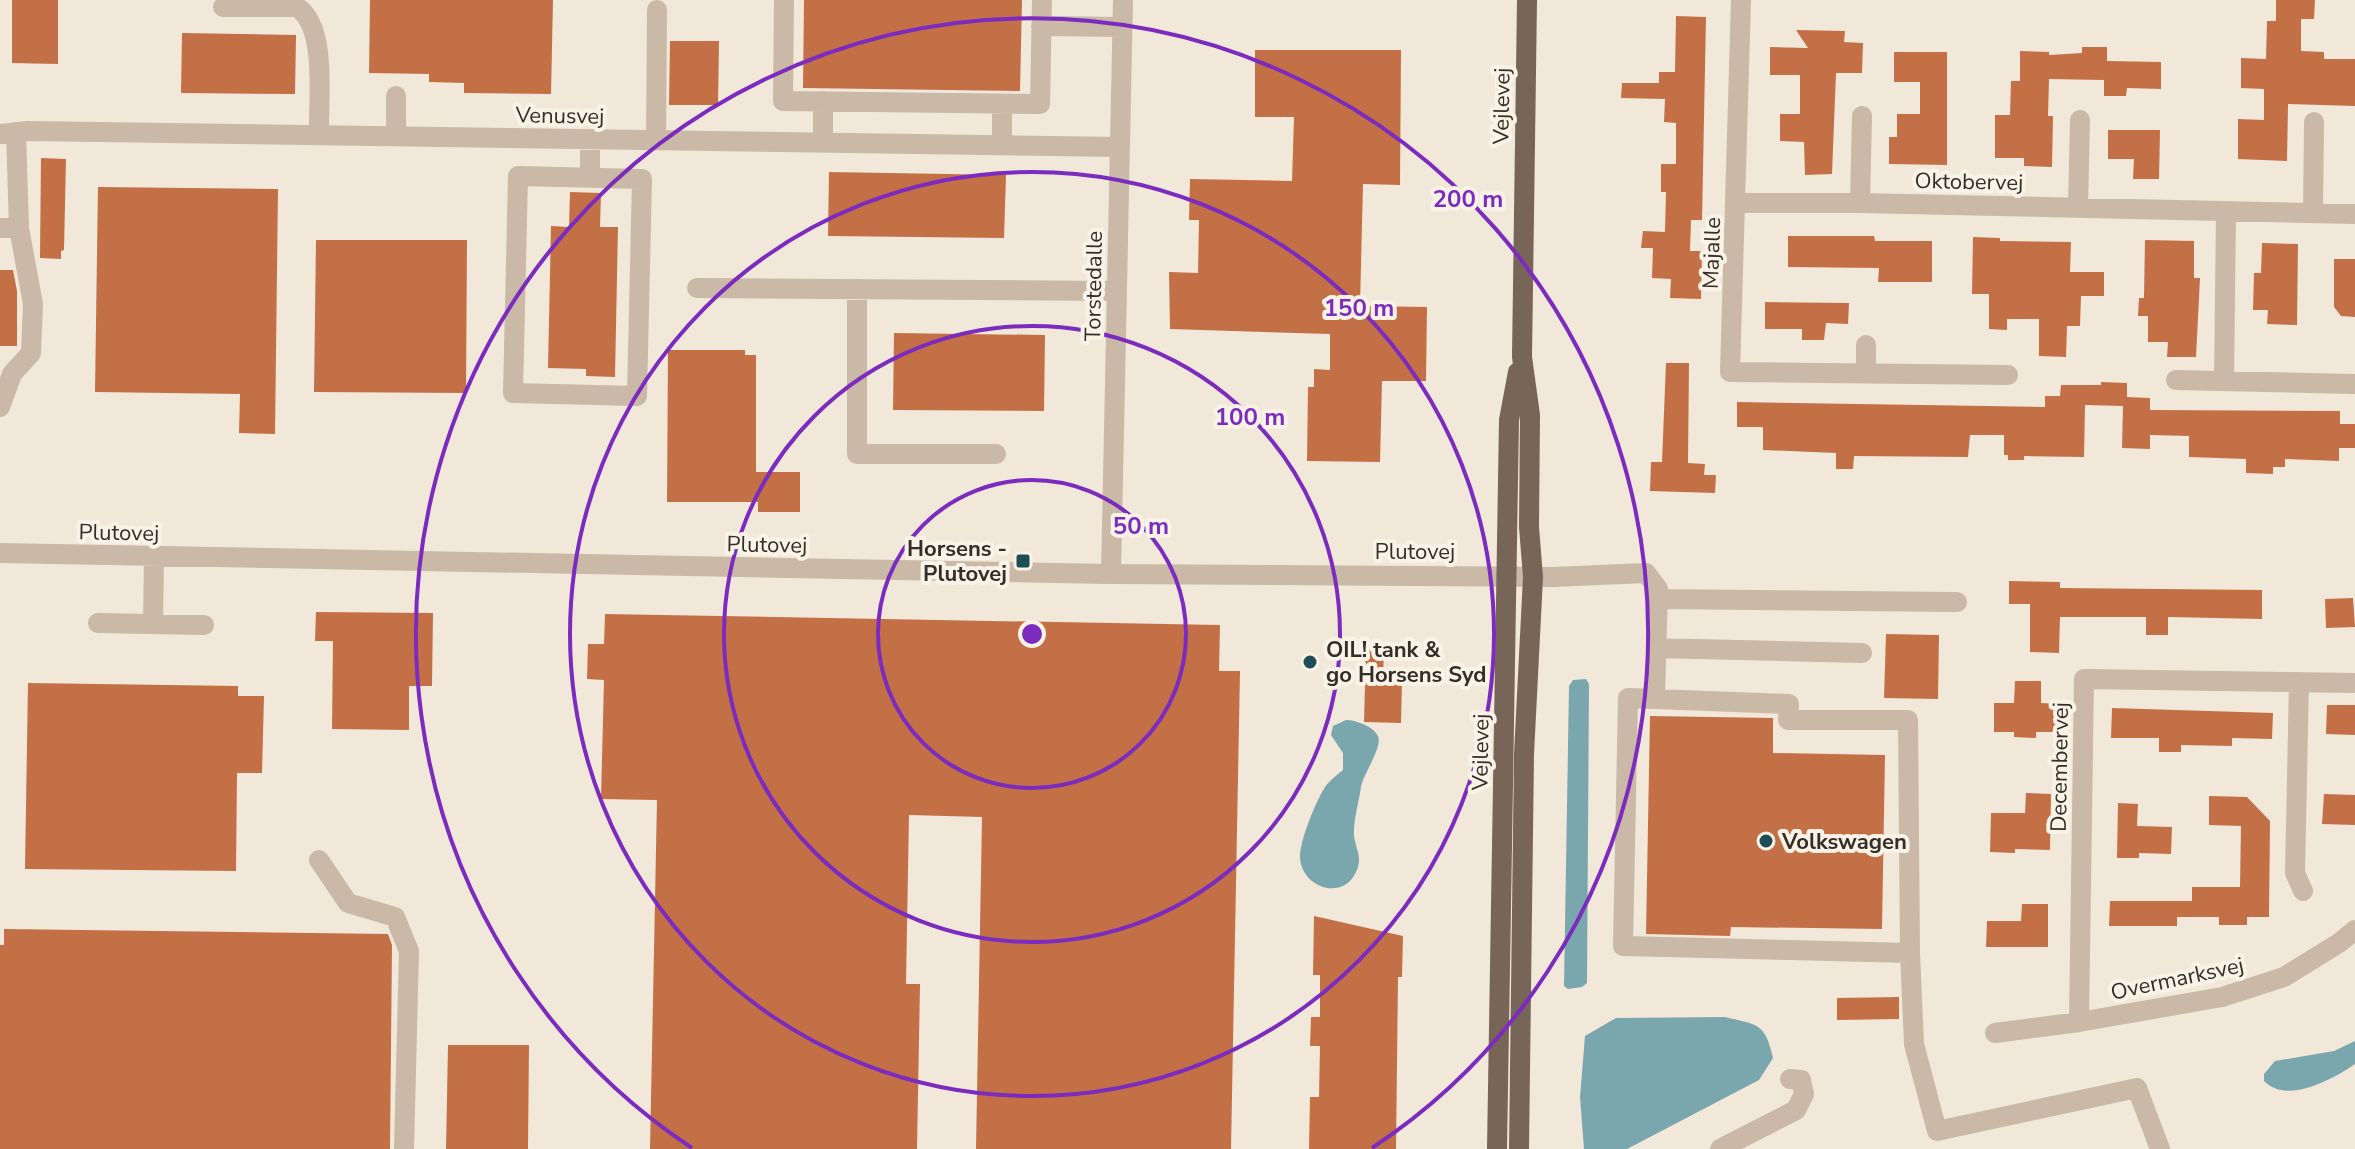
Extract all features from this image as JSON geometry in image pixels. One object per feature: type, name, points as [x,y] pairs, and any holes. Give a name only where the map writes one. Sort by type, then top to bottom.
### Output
[{"type":"main road","name":"Vejlevej","points":[[1519,1149],[1524,754],[1533,577],[1529,527],[1530,415],[1522,357],[1527,0]]},
{"type":"main road","name":"Vejlevej","points":[[1497,1149],[1509,420],[1522,357]]},
{"type":"main road","points":[[1499,1030],[1508,1149]]},
{"type":"street","points":[[784,0],[783,101],[1002,104],[1040,104],[1042,0]]},
{"type":"street","name":"Torstedalle","points":[[1111,574],[1123,0]]},
{"type":"street","name":"Majalle","points":[[1741,0],[1730,372],[2008,375]]},
{"type":"street","points":[[223,7],[297,7],[307,13],[317,38],[319,135]]},
{"type":"street","points":[[656,140],[657,10]]},
{"type":"street","points":[[1041,26],[1123,27]]},
{"type":"street","points":[[396,96],[396,136]]},
{"type":"street","points":[[823,101],[823,143]]},
{"type":"street","points":[[1002,104],[1002,145]]},
{"type":"street","points":[[1860,203],[1862,116]]},
{"type":"street","points":[[2078,207],[2080,120]]},
{"type":"street","points":[[2313,213],[2314,122]]},
{"type":"street","points":[[0,407],[12,374],[31,353],[33,304],[10,228],[8,133]]},
{"type":"street","name":"Venusvej","points":[[8,133],[1120,147]]},
{"type":"street","points":[[590,139],[590,178]]},
{"type":"street","points":[[518,176],[590,178],[642,179],[637,396],[513,393],[518,176]]},
{"type":"street","name":"Oktobervej","points":[[1737,203],[2355,214]]},
{"type":"street","points":[[2224,381],[2226,213]]},
{"type":"street","points":[[697,288],[1117,291]]},
{"type":"street","points":[[857,289],[857,454],[996,454]]},
{"type":"street","points":[[1866,345],[1866,374]]},
{"type":"street","points":[[2176,380],[2355,384]]},
{"type":"street","name":"Plutovej","points":[[0,553],[1111,574],[1533,577],[1646,573],[1658,589],[1657,599]]},
{"type":"street","points":[[153,624],[154,556]]},
{"type":"street","points":[[1655,699],[1657,599],[1957,602]]},
{"type":"street","points":[[98,623],[204,625]]},
{"type":"street","points":[[1656,648],[1862,653]]},
{"type":"street","name":"Decembervej","points":[[2079,1022],[2084,679],[2355,683]]},
{"type":"street","points":[[2299,682],[2295,873],[2303,891]]},
{"type":"street","points":[[1910,953],[1623,946],[1628,698],[1789,704],[1788,720],[1908,720],[1914,1044],[1937,1131],[2137,1088],[2160,1149]]},
{"type":"street","points":[[319,860],[348,903],[395,917],[409,951],[404,1149]]},
{"type":"street","name":"Overmarksvej","points":[[1995,1033],[2079,1022],[2234,993],[2284,977],[2355,930]]},
{"type":"street","points":[[1720,1149],[1796,1110],[1804,1094],[1801,1080],[1790,1079]]},
{"type":"water","points":[[1586,679],[1589,684],[1587,983],[1568,989],[1564,986],[1569,686],[1573,680]]},
{"type":"water","points":[[1346,720],[1359,722],[1376,732],[1379,741],[1363,782],[1355,818],[1358,867],[1350,881],[1332,888],[1314,883],[1302,867],[1300,857],[1317,801],[1327,784],[1343,770],[1343,753],[1331,735],[1333,726]]},
{"type":"water","points":[[1725,1017],[1758,1027],[1767,1038],[1773,1058],[1759,1080],[1627,1149],[1584,1149],[1580,1097],[1585,1036],[1616,1018]]},
{"type":"water","points":[[2355,1041],[2355,1064],[2323,1082],[2285,1091],[2264,1081],[2264,1074],[2275,1061],[2334,1051]]},
{"type":"building","points":[[12,0],[58,0],[58,64],[12,63]]},
{"type":"building","points":[[370,0],[553,0],[551,94],[464,93],[464,83],[429,82],[429,74],[369,73]]},
{"type":"building","points":[[804,0],[1022,0],[1020,91],[803,88]]},
{"type":"building","points":[[2276,0],[2315,0],[2314,19],[2301,19],[2301,51],[2324,52],[2324,59],[2355,59],[2355,106],[2288,104],[2287,161],[2238,159],[2238,119],[2264,120],[2264,89],[2241,88],[2241,58],[2266,59],[2267,21],[2276,21]]},
{"type":"building","points":[[1676,16],[1706,17],[1702,220],[1691,220],[1690,251],[1702,251],[1701,299],[1670,298],[1671,279],[1652,278],[1653,248],[1641,248],[1643,231],[1665,232],[1666,192],[1661,192],[1661,164],[1676,164],[1676,123],[1664,122],[1665,99],[1621,98],[1622,83],[1659,83],[1659,72],[1675,72]]},
{"type":"building","points":[[1796,30],[1845,31],[1844,42],[1863,43],[1862,73],[1836,73],[1832,174],[1805,175],[1804,142],[1780,141],[1780,114],[1800,114],[1800,75],[1770,75],[1770,47],[1808,48]]},
{"type":"building","points":[[182,33],[296,35],[295,94],[181,93]]},
{"type":"building","points":[[670,41],[719,41],[718,105],[669,105]]},
{"type":"building","points":[[2082,47],[2107,47],[2107,61],[2161,62],[2161,89],[2127,88],[2126,96],[2104,96],[2104,80],[2049,79],[2048,116],[2053,116],[2052,167],[2024,166],[2024,158],[1995,158],[1995,115],[2010,115],[2011,81],[2020,81],[2020,51],[2049,52],[2049,55],[2082,53]]},
{"type":"building","points":[[1255,50],[1401,50],[1400,185],[1363,184],[1360,306],[1427,307],[1426,381],[1382,381],[1380,462],[1307,461],[1308,387],[1314,387],[1314,369],[1330,370],[1330,334],[1170,329],[1169,272],[1198,273],[1199,220],[1189,220],[1190,179],[1292,181],[1294,117],[1255,117]]},
{"type":"building","points":[[1894,52],[1947,52],[1947,165],[1889,164],[1889,137],[1897,137],[1897,114],[1920,114],[1920,82],[1894,82]]},
{"type":"building","points":[[2108,130],[2160,130],[2159,179],[2133,179],[2134,159],[2108,159]]},
{"type":"building","points":[[41,158],[66,159],[64,250],[61,251],[61,259],[40,258]]},
{"type":"building","points":[[829,172],[1006,175],[1004,238],[828,236]]},
{"type":"building","points":[[98,187],[278,189],[275,434],[239,433],[240,394],[95,392]]},
{"type":"building","points":[[570,192],[601,193],[600,227],[618,227],[615,377],[586,376],[586,369],[548,368],[551,226],[569,227]]},
{"type":"building","points":[[1788,236],[1874,236],[1875,241],[1932,241],[1932,282],[1878,282],[1879,268],[1788,267]]},
{"type":"building","points":[[1973,237],[2000,238],[2000,241],[2071,242],[2070,272],[2104,272],[2104,296],[2081,296],[2080,326],[2067,326],[2066,357],[2039,356],[2039,319],[2007,319],[2007,330],[1989,329],[1989,294],[1972,294]]},
{"type":"building","points":[[316,240],[467,240],[466,393],[314,392]]},
{"type":"building","points":[[2145,240],[2194,241],[2194,278],[2200,278],[2196,357],[2167,357],[2168,342],[2148,342],[2148,316],[2138,316],[2139,298],[2144,298]]},
{"type":"building","points":[[2262,243],[2298,244],[2297,325],[2267,324],[2268,310],[2253,310],[2254,273],[2261,273]]},
{"type":"building","points":[[2334,259],[2355,259],[2355,317],[2341,316],[2334,307]]},
{"type":"building","points":[[0,270],[13,270],[17,291],[17,346],[0,346]]},
{"type":"building","points":[[1765,302],[1849,303],[1848,324],[1826,323],[1824,340],[1802,340],[1802,329],[1765,329]]},
{"type":"building","points":[[894,333],[1045,335],[1044,411],[893,410]]},
{"type":"building","points":[[668,350],[745,350],[745,355],[756,355],[756,472],[800,472],[800,512],[758,512],[758,502],[667,502]]},
{"type":"building","points":[[1666,363],[1689,363],[1688,463],[1705,464],[1704,475],[1716,475],[1715,493],[1650,491],[1651,462],[1662,462]]},
{"type":"building","points":[[2101,382],[2127,383],[2127,397],[2150,398],[2150,410],[2340,411],[2340,424],[2355,424],[2355,448],[2339,448],[2339,461],[2285,459],[2285,467],[2273,467],[2273,474],[2246,473],[2246,459],[2189,457],[2189,436],[2150,435],[2150,449],[2122,448],[2123,406],[2085,405],[2084,457],[2024,456],[2024,460],[2008,460],[2008,455],[2004,455],[2004,435],[1970,435],[1968,457],[1854,456],[1853,469],[1836,469],[1836,453],[1763,450],[1763,427],[1737,427],[1737,402],[2045,407],[2045,396],[2060,396],[2061,385],[2101,385]]},
{"type":"building","points":[[2009,581],[2060,582],[2060,588],[2262,590],[2262,619],[2168,617],[2168,635],[2146,635],[2146,617],[2060,617],[2059,653],[2030,652],[2030,604],[2009,604]]},
{"type":"building","points":[[2353,598],[2355,627],[2326,628],[2325,599]]},
{"type":"building","points":[[316,612],[433,613],[432,686],[409,686],[409,730],[332,729],[333,641],[315,641]]},
{"type":"building","points":[[605,614],[1220,625],[1219,671],[1240,671],[1231,1149],[976,1149],[982,817],[909,815],[906,984],[920,984],[917,1149],[650,1149],[657,800],[601,799],[604,680],[587,679],[588,644],[604,644]]},
{"type":"building","points":[[1886,634],[1939,635],[1938,699],[1884,698]]},
{"type":"building","points":[[1366,647],[1384,647],[1383,682],[1402,682],[1401,723],[1364,722]]},
{"type":"building","points":[[2015,681],[2041,681],[2041,703],[2058,704],[2057,732],[2036,732],[2036,738],[2014,737],[2014,732],[1994,732],[1994,703],[2014,703]]},
{"type":"building","points":[[28,683],[238,686],[238,696],[264,696],[262,773],[237,773],[236,871],[25,869]]},
{"type":"building","points":[[2327,705],[2355,705],[2355,735],[2326,734]]},
{"type":"building","points":[[2112,708],[2273,713],[2272,739],[2232,738],[2232,746],[2181,745],[2181,752],[2159,752],[2159,738],[2111,738]]},
{"type":"building","name":"Volkswagen","points":[[1650,716],[1773,718],[1773,753],[1885,755],[1882,929],[1731,927],[1730,936],[1646,934]]},
{"type":"building","points":[[2026,793],[2051,794],[2050,850],[1990,852],[1991,813],[2025,813]]},
{"type":"building","points":[[2324,794],[2355,795],[2355,825],[2322,824]]},
{"type":"building","points":[[2209,796],[2247,797],[2270,821],[2269,917],[2247,917],[2247,925],[2219,925],[2219,917],[2177,917],[2177,926],[2109,926],[2110,901],[2192,901],[2192,887],[2240,887],[2241,826],[2209,825]]},
{"type":"building","points":[[2118,803],[2138,804],[2137,826],[2172,827],[2171,854],[2139,853],[2139,858],[2117,858]]},
{"type":"building","points":[[2022,904],[2048,904],[2048,947],[1986,947],[1987,921],[2021,921]]},
{"type":"building","points":[[1314,916],[1403,936],[1402,977],[1398,977],[1396,1149],[1309,1149],[1310,1097],[1319,1097],[1320,1046],[1310,1046],[1311,1017],[1320,1017],[1320,975],[1313,975]]},
{"type":"building","points":[[4,929],[388,934],[392,945],[390,1149],[0,1149],[0,945],[4,945]]},
{"type":"building","points":[[1899,997],[1899,1019],[1837,1020],[1837,998]]},
{"type":"building","points":[[448,1045],[529,1045],[528,1149],[446,1149]]},
{"type":"place","name":"Horsens - Plutovej","points":[[1023,561]]},
{"type":"place","name":"OIL! tank & go Horsens Syd","points":[[1310,662]]},
{"type":"place","name":"Volkswagen","points":[[1766,841]]}]
